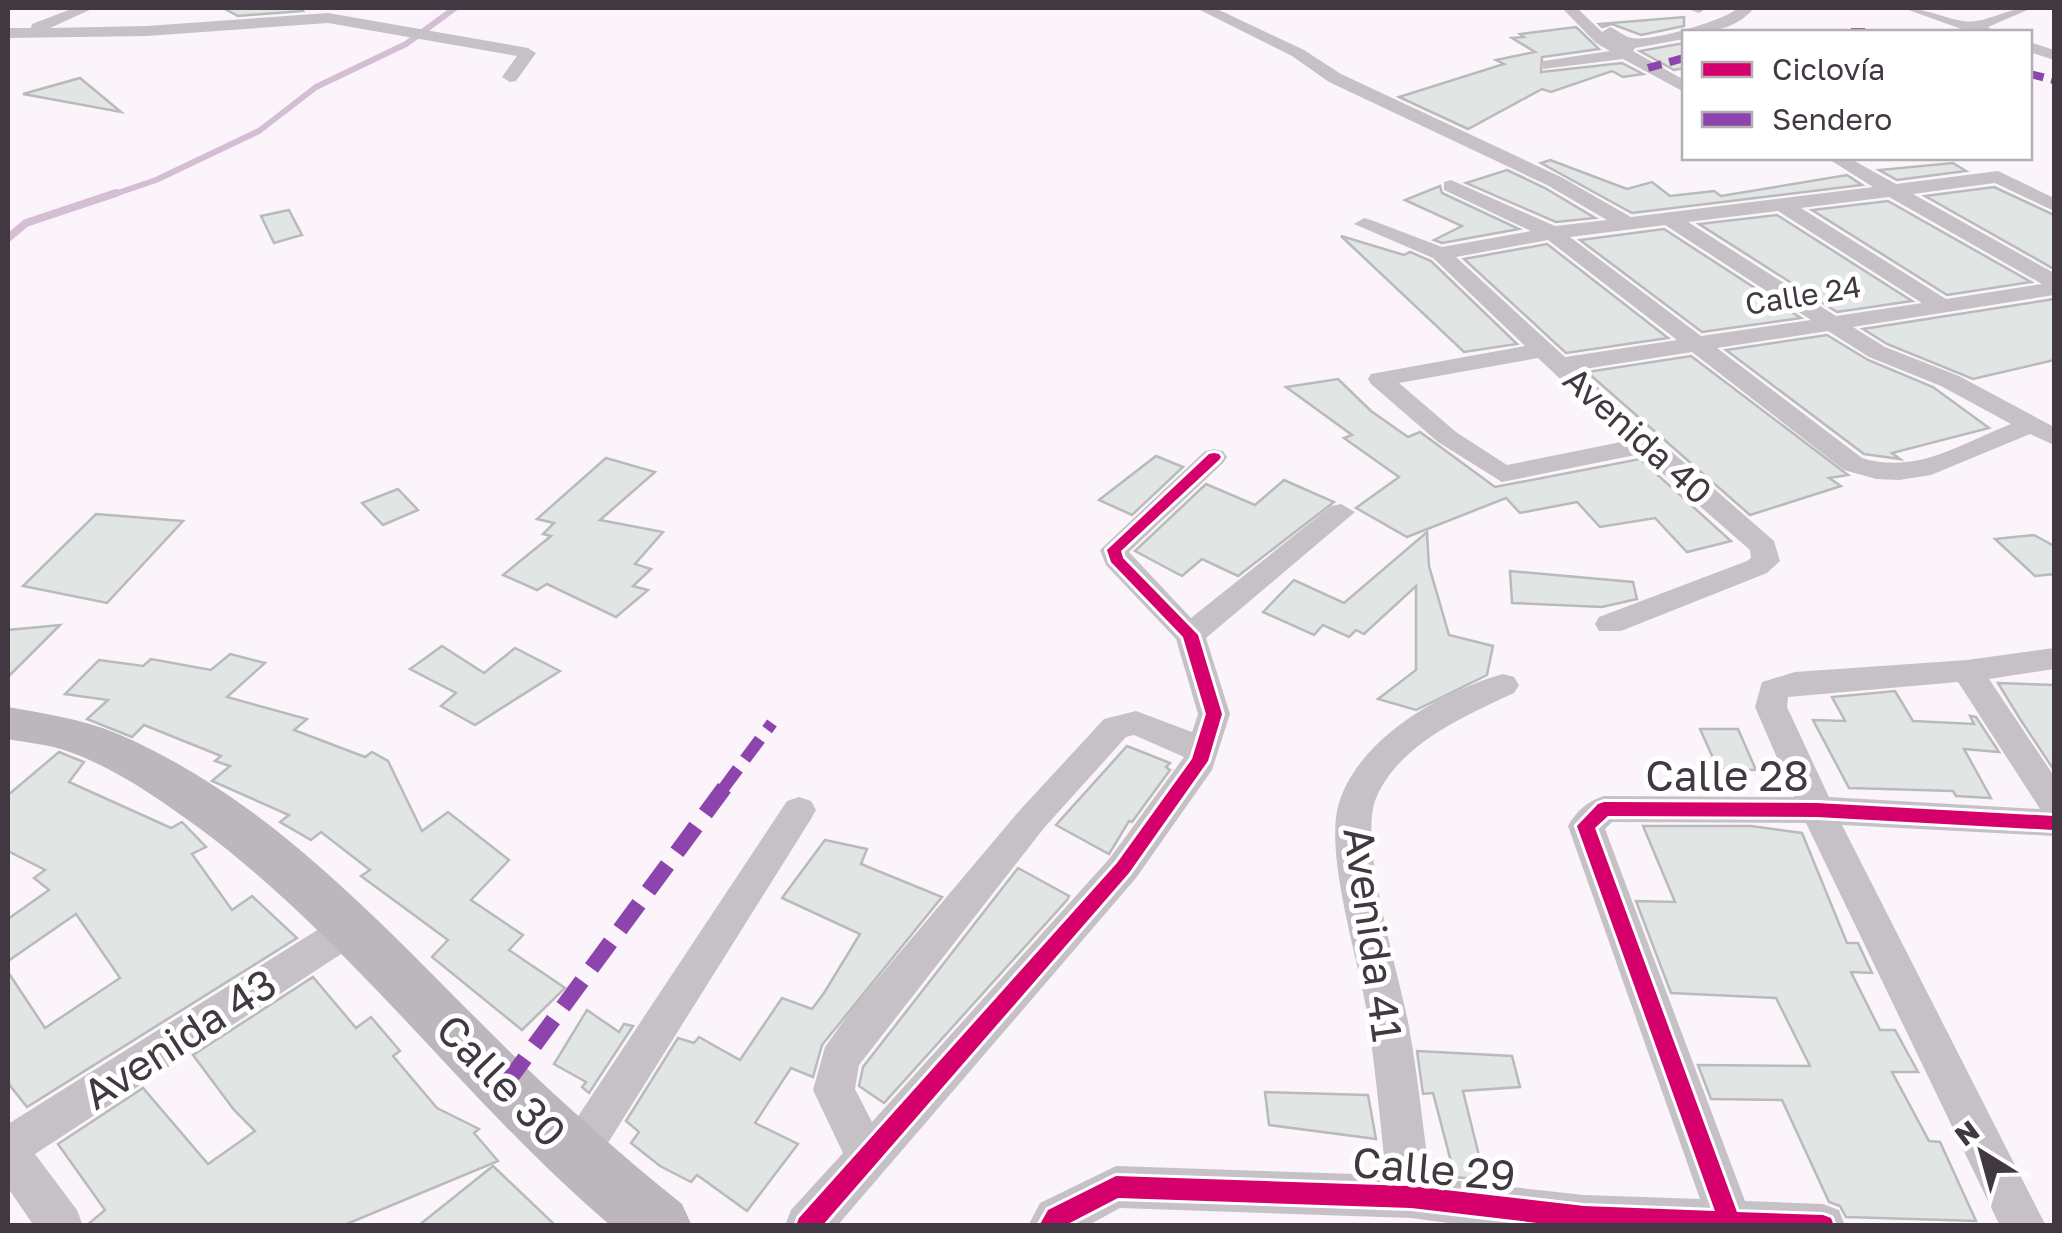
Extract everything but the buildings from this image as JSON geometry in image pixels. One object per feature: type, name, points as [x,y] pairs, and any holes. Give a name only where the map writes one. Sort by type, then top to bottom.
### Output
[{"type":"main road","name":"Calle 30","points":[[8,723],[69,734],[157,774],[250,834],[351,928],[599,1180],[660,1226]]},
{"type":"street","points":[[12,35],[86,8]]},
{"type":"street","points":[[200,28],[226,8]]},
{"type":"street","points":[[362,22],[391,8]]},
{"type":"street","points":[[1204,8],[1298,54],[1334,78],[1554,182],[1629,224]]},
{"type":"street","points":[[1569,8],[1583,24],[1682,86]]},
{"type":"street","points":[[1595,8],[1592,12],[1598,22],[1627,49]]},
{"type":"street","points":[[1702,30],[1733,21],[1746,8]]},
{"type":"street","points":[[1911,8],[1980,30],[2024,8]]},
{"type":"street","points":[[12,35],[200,28],[328,18],[528,53],[510,77]]},
{"type":"street","points":[[1548,66],[1682,35]]},
{"type":"street","points":[[1840,160],[2054,285]]},
{"type":"street","points":[[1440,254],[1552,233],[1998,177],[2054,205]]},
{"type":"street","points":[[1451,186],[1552,233],[1853,464],[1873,473],[1911,474],[2043,431]]},
{"type":"street","points":[[1780,203],[1942,306]]},
{"type":"street","points":[[1668,218],[1877,352],[1950,381],[2043,431]]},
{"type":"street","name":"Avenida 40","points":[[1364,224],[1440,254],[1646,445],[1764,547],[1766,561],[1610,624]]},
{"type":"street","name":"Calle 24","points":[[1646,445],[1502,474],[1447,436],[1380,378],[1698,345],[2054,285]]},
{"type":"street","points":[[807,1226],[1123,868],[1200,762],[1214,714],[1190,634],[1116,559],[1114,550],[1214,457]]},
{"type":"street","points":[[1190,634],[1341,512]]},
{"type":"street","points":[[2024,1226],[1817,810],[1771,708],[1773,690],[1794,683],[1966,672],[2054,659]]},
{"type":"street","points":[[1966,672],[2054,802]]},
{"type":"street","name":"Avenida 41","points":[[1411,1198],[1386,1003],[1357,866],[1356,802],[1379,767],[1424,722],[1503,685]]},
{"type":"street","points":[[868,1159],[834,1090],[838,1060],[880,1004],[1032,819],[1116,727],[1136,723],[1203,750]]},
{"type":"street","name":"Calle 28","points":[[1730,1222],[1586,826],[1604,809],[1817,810],[2054,823]]},
{"type":"street","points":[[576,1156],[799,810]]},
{"type":"street","name":"Avenida 43","points":[[8,1150],[351,928]]},
{"type":"street","points":[[8,1150],[61,1226]]},
{"type":"street","name":"Calle 29","points":[[1050,1226],[1056,1218],[1116,1187],[1411,1198],[1585,1221],[1824,1226]]},
{"type":"waterway","points":[[109,196],[156,180],[259,131],[316,87],[406,44],[455,8]]},
{"type":"waterway","points":[[8,238],[26,223],[116,193]]},
{"type":"marked path","points":[[1648,68],[1682,59]]},
{"type":"marked path","points":[[2032,74],[2054,80]]},
{"type":"marked path","points":[[506,1084],[772,723]]},
{"type":"cycle path","points":[[807,1226],[1123,868],[1200,761],[1214,714],[1190,635],[1116,559],[1114,550],[1214,457]]},
{"type":"cycle path","points":[[1730,1222],[1586,826],[1604,809],[1817,810],[2054,823]]},
{"type":"cycle path","points":[[1050,1226],[1056,1218],[1116,1187],[1411,1197],[1584,1217],[1823,1226]]}]
